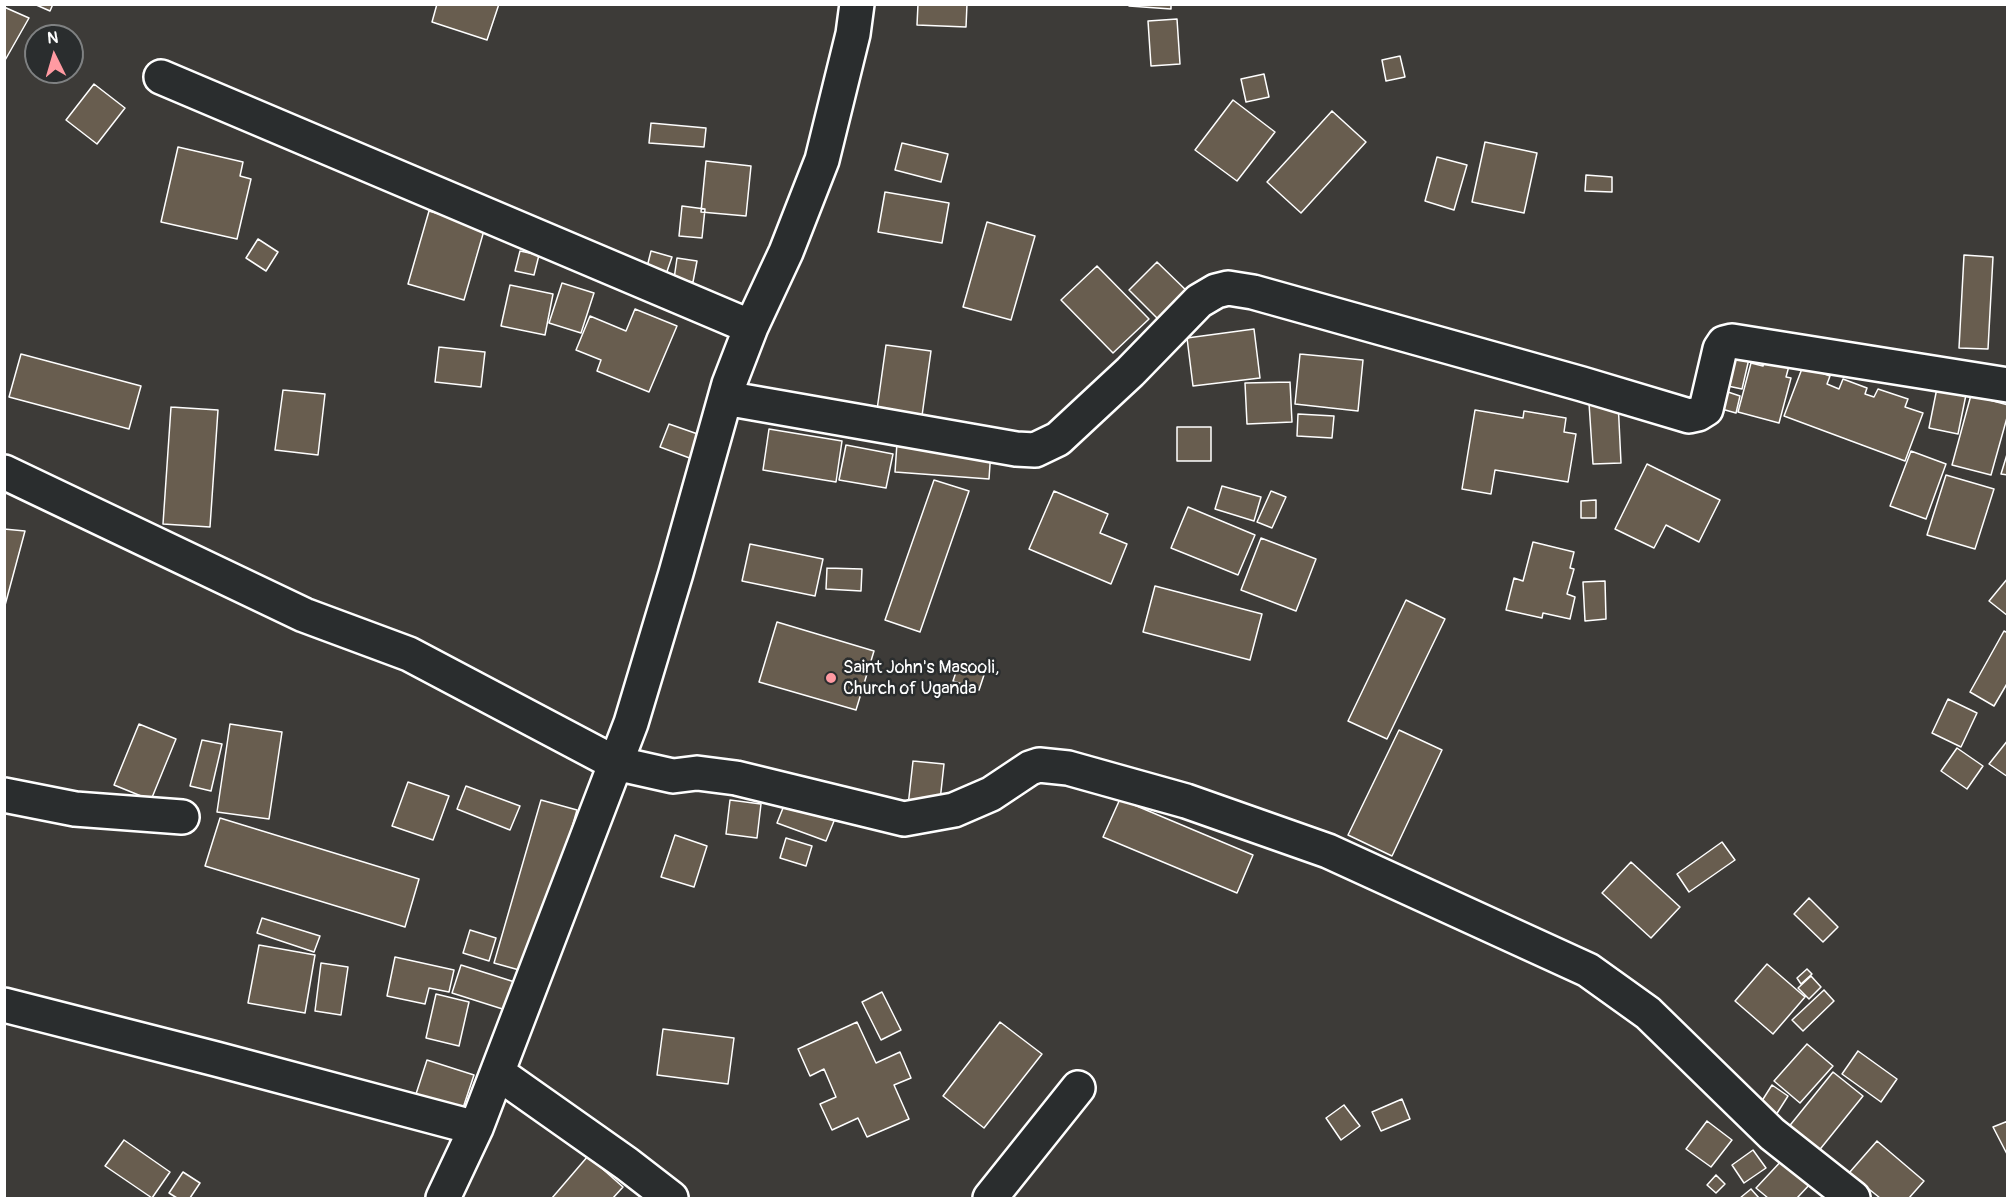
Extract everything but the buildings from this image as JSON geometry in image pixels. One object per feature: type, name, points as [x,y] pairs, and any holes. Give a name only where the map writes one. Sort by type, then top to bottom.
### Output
[{"type":"street","points":[[443,1198],[476,1128],[498,1073],[631,723],[725,398],[751,327],[786,252],[822,160],[854,34],[857,4]]},
{"type":"street","points":[[161,77],[751,327]]},
{"type":"street","points":[[725,398],[1004,447],[1035,450],[1058,439],[1130,372],[1198,301],[1216,291],[1228,288],[1253,292],[1491,358],[1689,416],[1706,409],[1720,349],[1724,343],[1732,341],[2007,385]]},
{"type":"street","points":[[4,472],[304,615],[409,654],[615,763],[672,776],[697,773],[736,778],[904,819],[954,810],[991,794],[1030,768],[1039,765],[1068,768],[1186,801],[1317,847],[1588,970],[1648,1013],[1772,1134],[1854,1198]]},
{"type":"street","points":[[4,795],[75,809],[182,817]]},
{"type":"street","points":[[4,1005],[476,1128]]},
{"type":"street","points":[[498,1073],[671,1198]]},
{"type":"street","points":[[990,1198],[1078,1088]]},
{"type":"place","name":"Saint John's Masooli, Church of Uganda","points":[[831,678]]}]
